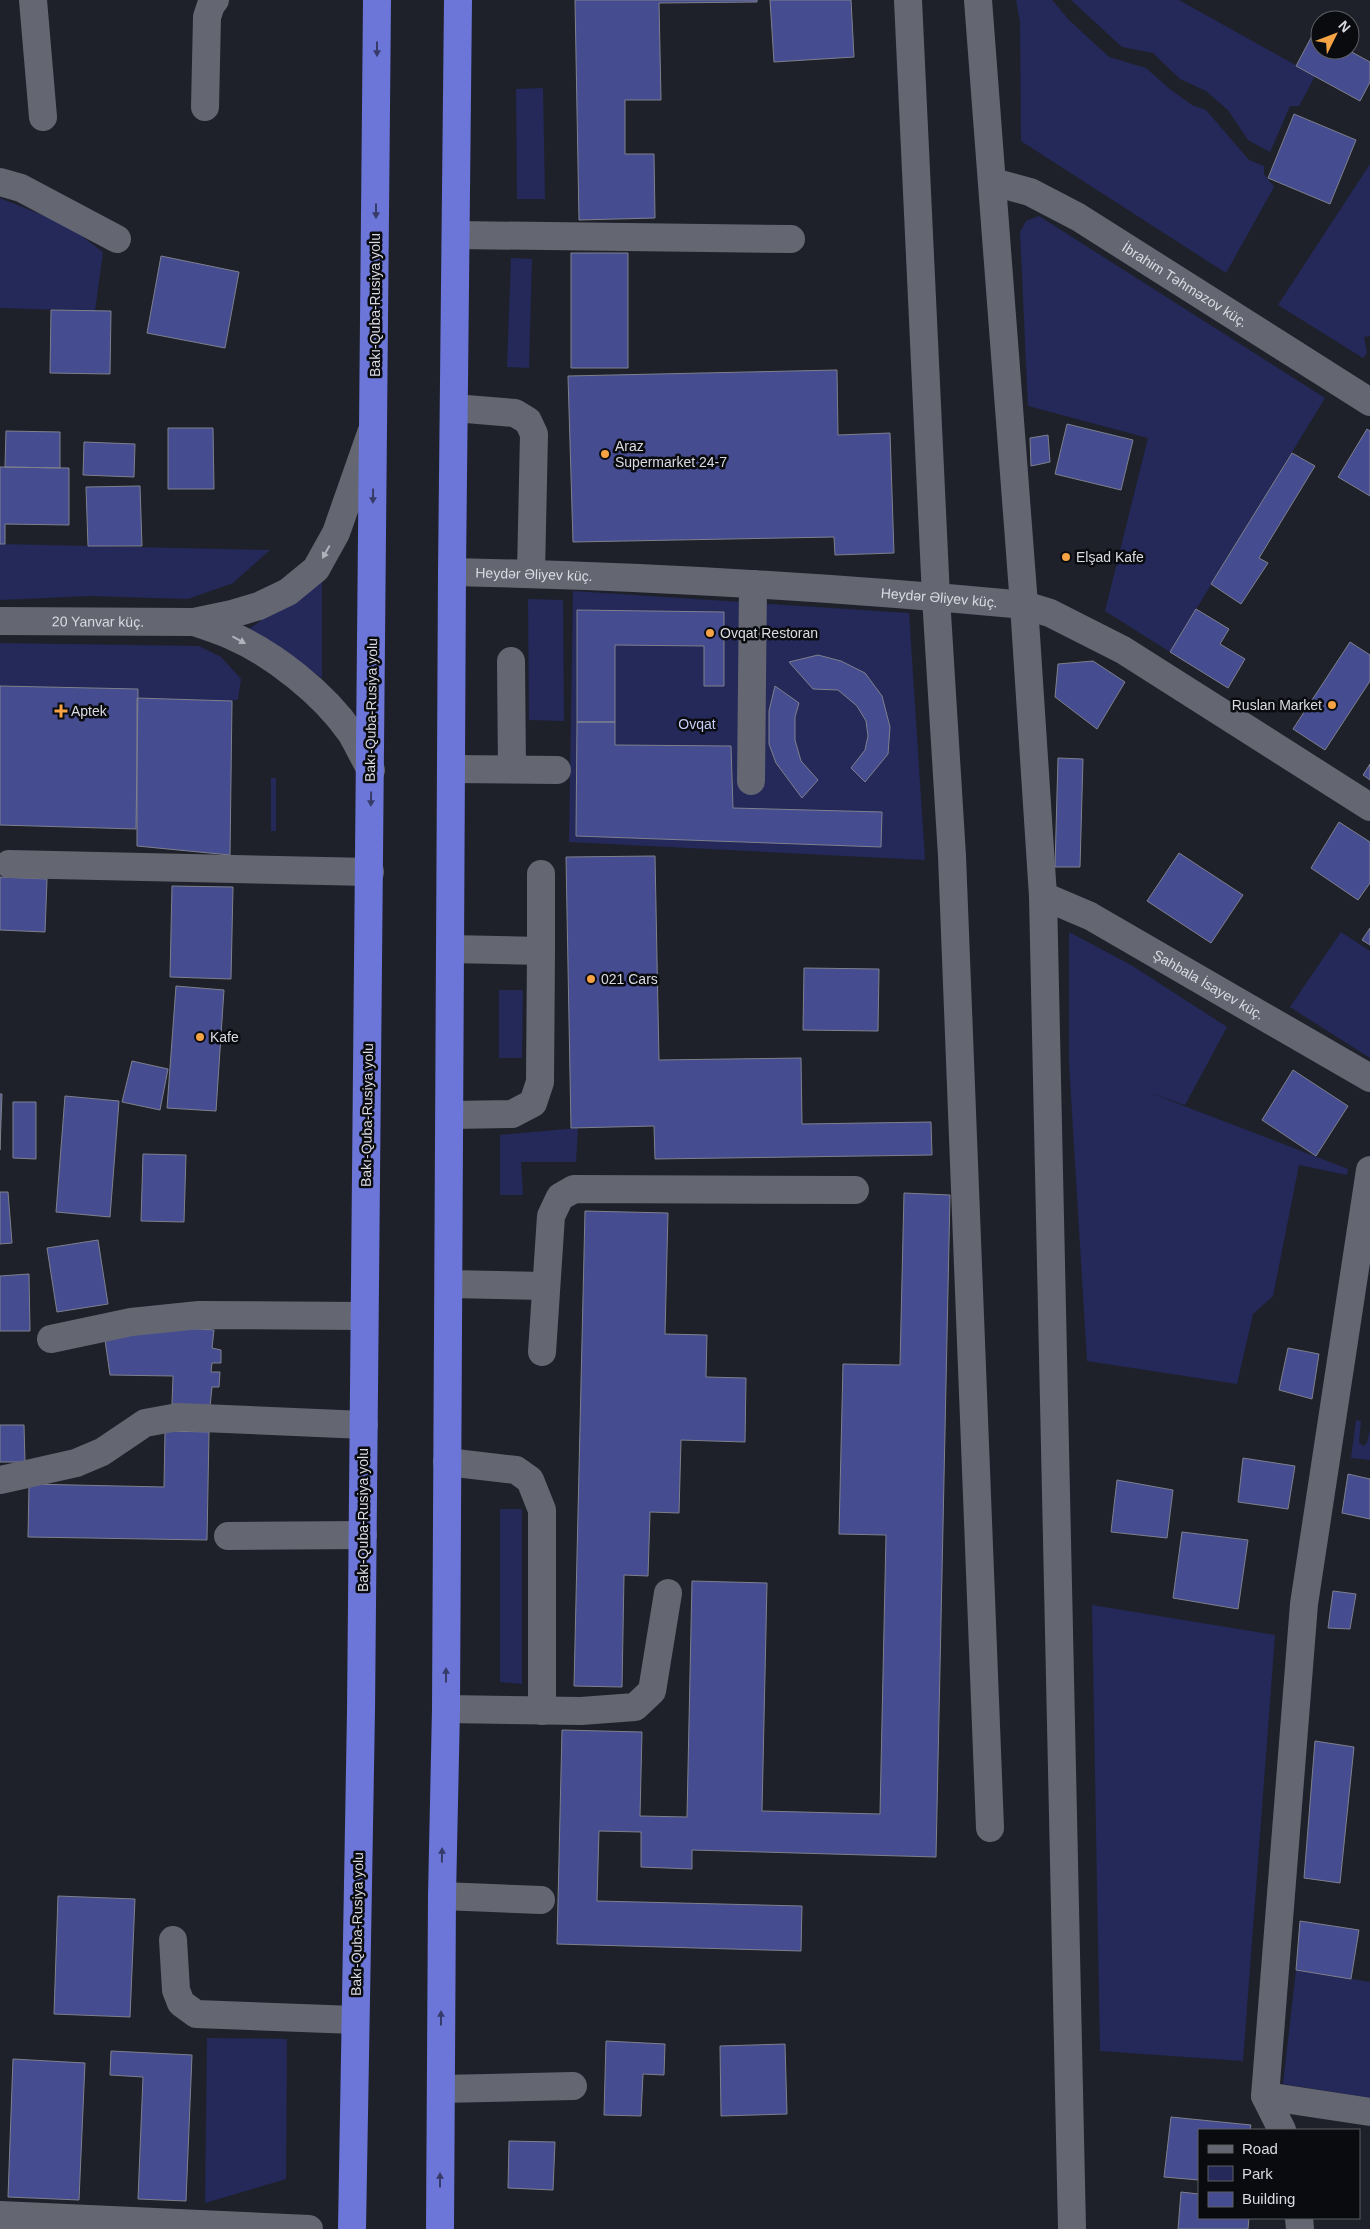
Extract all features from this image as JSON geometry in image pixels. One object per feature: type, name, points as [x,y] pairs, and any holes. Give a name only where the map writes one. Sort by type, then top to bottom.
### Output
[{"type":"highway","name":"Bakı-Quba-Rusiya yolu","points":[[352,2229],[363,1536],[377,0]]},
{"type":"highway","points":[[440,2229],[442,1896],[446,1709],[452,572],[458,0]]},
{"type":"street","points":[[33,0],[43,117]]},
{"type":"street","points":[[205,107],[207,17],[215,0]]},
{"type":"street","points":[[908,0],[936,597],[952,866],[990,1828]]},
{"type":"street","points":[[978,0],[1024,605],[1043,896],[1072,2229]]},
{"type":"street","points":[[0,182],[21,188],[117,239]]},
{"type":"street","name":"İbrahim Təhməzov küç.","points":[[993,182],[1030,192],[1078,217],[1370,402]]},
{"type":"street","points":[[456,235],[791,239]]},
{"type":"street","points":[[454,408],[515,413],[528,422],[534,434],[530,573]]},
{"type":"street","points":[[194,622],[259,606],[288,592],[316,569],[336,533],[374,425]]},
{"type":"street","name":"Heydər Əliyev küç.","points":[[452,572],[530,573],[754,584],[1024,605],[1050,613],[1123,650],[1370,807]]},
{"type":"street","points":[[751,781],[754,584]]},
{"type":"street","name":"20 Yanvar küç.","points":[[0,620],[194,622]]},
{"type":"street","points":[[194,622],[230,635],[259,650],[298,677],[334,711],[351,734],[371,770]]},
{"type":"street","points":[[511,662],[512,769]]},
{"type":"street","points":[[452,769],[556,770]]},
{"type":"street","points":[[9,864],[370,872]]},
{"type":"street","points":[[450,1115],[512,1114],[533,1103],[540,1082],[541,874]]},
{"type":"street","name":"Şahbala İsayev küç.","points":[[1043,896],[1090,916],[1370,1078]]},
{"type":"street","points":[[450,949],[541,951]]},
{"type":"street","points":[[1282,2129],[1265,2096],[1304,1604],[1370,1170]]},
{"type":"street","points":[[542,1352],[551,1216],[560,1198],[574,1189],[855,1190]]},
{"type":"street","points":[[449,1284],[545,1286]]},
{"type":"street","points":[[52,1339],[132,1322],[199,1315],[364,1316]]},
{"type":"street","points":[[0,1480],[76,1463],[102,1452],[145,1423],[178,1417],[364,1425]]},
{"type":"street","points":[[447,1462],[516,1470],[530,1480],[542,1510],[542,1711]]},
{"type":"street","points":[[228,1536],[363,1536]]},
{"type":"street","points":[[446,1709],[581,1711],[635,1707],[652,1691],[668,1593]]},
{"type":"street","points":[[442,1896],[541,1900]]},
{"type":"street","points":[[173,1940],[176,1990],[181,2003],[196,2014],[355,2020]]},
{"type":"street","points":[[441,2089],[573,2086]]},
{"type":"street","points":[[1265,2096],[1370,2112]]},
{"type":"street","points":[[0,2215],[309,2229]]},
{"type":"green space","points":[[1016,0],[1052,0],[1069,20],[1109,57],[1146,68],[1192,105],[1206,110],[1249,160],[1264,166],[1264,174],[1274,187],[1226,273],[1021,141],[1020,22]]},
{"type":"green space","points":[[1071,0],[1179,0],[1315,76],[1299,106],[1290,106],[1270,152],[1248,140],[1228,110],[1206,91],[1180,79],[1153,53],[1122,47]]},
{"type":"green space","points":[[543,88],[545,199],[517,199],[516,89]]},
{"type":"green space","points":[[1370,164],[1370,336],[1364,337],[1367,353],[1363,358],[1278,305]]},
{"type":"green space","points":[[0,198],[67,225],[103,252],[95,311],[0,308]]},
{"type":"green space","points":[[1039,216],[1325,398],[1170,652],[1105,611],[1148,438],[1028,406],[1020,232],[1026,221]]},
{"type":"green space","points":[[511,258],[532,259],[529,368],[507,367]]},
{"type":"green space","points":[[0,544],[270,550],[233,583],[188,599],[90,596],[0,600]]},
{"type":"green space","points":[[322,579],[322,678],[249,629]]},
{"type":"green space","name":"Ovqat","points":[[573,591],[909,613],[925,860],[569,842]]},
{"type":"green space","points":[[528,599],[563,600],[564,721],[529,720]]},
{"type":"green space","points":[[0,643],[199,646],[221,657],[241,679],[238,699],[232,701],[137,698],[137,689],[0,686]]},
{"type":"green space","points":[[271,778],[276,778],[276,831],[271,831]]},
{"type":"green space","points":[[1069,932],[1131,965],[1227,1027],[1185,1105],[1145,1091],[1348,1169],[1347,1175],[1299,1165],[1273,1296],[1253,1314],[1237,1384],[1087,1361],[1069,1063]]},
{"type":"green space","points":[[1341,932],[1370,951],[1370,1058],[1290,1007]]},
{"type":"green space","points":[[499,990],[523,990],[522,1058],[499,1058]]},
{"type":"green space","points":[[578,1128],[576,1162],[521,1162],[523,1195],[500,1195],[500,1135]]},
{"type":"green space","points":[[1356,1420],[1361,1421],[1359,1443],[1364,1446],[1370,1430],[1370,1460],[1351,1458]]},
{"type":"green space","points":[[500,1509],[522,1509],[522,1684],[500,1682]]},
{"type":"green space","points":[[1092,1605],[1275,1635],[1243,2061],[1100,2051]]},
{"type":"green space","points":[[1296,1970],[1370,1982],[1370,2098],[1283,2084]]},
{"type":"green space","points":[[207,2038],[287,2039],[286,2179],[205,2203]]},
{"type":"building","points":[[575,0],[757,0],[757,2],[659,3],[661,100],[625,100],[625,154],[654,154],[655,218],[579,220]]},
{"type":"building","points":[[770,0],[851,0],[854,57],[774,62]]},
{"type":"building","points":[[1310,40],[1310,60],[1360,60],[1360,57],[1370,62],[1370,82],[1360,101],[1296,66]]},
{"type":"building","points":[[1294,114],[1356,140],[1330,204],[1268,178]]},
{"type":"building","points":[[571,253],[628,253],[628,368],[571,368]]},
{"type":"building","points":[[161,256],[239,272],[225,348],[147,333]]},
{"type":"building","points":[[51,310],[111,311],[110,374],[50,373]]},
{"type":"building","points":[[837,370],[838,435],[890,433],[894,553],[835,555],[834,537],[573,542],[568,376]]},
{"type":"building","points":[[1067,424],[1133,440],[1121,490],[1055,474]]},
{"type":"building","points":[[168,428],[213,428],[214,489],[168,489]]},
{"type":"building","points":[[1367,429],[1370,431],[1370,496],[1338,477]]},
{"type":"building","points":[[6,431],[60,432],[60,468],[5,467]]},
{"type":"building","points":[[1048,435],[1050,462],[1031,466],[1030,438]]},
{"type":"building","points":[[84,442],[135,444],[134,477],[83,475]]},
{"type":"building","points":[[1292,453],[1315,466],[1259,558],[1268,563],[1241,604],[1211,584]]},
{"type":"building","points":[[0,467],[69,468],[69,525],[5,524],[5,544],[0,544]]},
{"type":"building","points":[[140,486],[142,546],[88,546],[86,487]]},
{"type":"building","points":[[1196,609],[1229,629],[1220,644],[1245,659],[1228,688],[1170,652]]},
{"type":"building","points":[[577,610],[724,612],[724,686],[704,686],[704,646],[615,645],[615,722],[577,722]]},
{"type":"building","name":"Ruslan Market","points":[[1350,642],[1370,655],[1370,681],[1325,750],[1293,729]]},
{"type":"building","points":[[818,655],[841,661],[865,673],[882,696],[890,727],[888,754],[865,782],[851,768],[865,750],[868,736],[866,721],[857,706],[838,690],[813,689],[789,662]]},
{"type":"building","points":[[1093,661],[1125,682],[1097,729],[1055,697],[1058,664]]},
{"type":"building","points":[[0,686],[138,689],[136,829],[0,825]]},
{"type":"building","points":[[775,686],[799,703],[795,717],[795,740],[801,761],[818,780],[802,798],[776,763],[769,744],[769,711]]},
{"type":"building","points":[[137,698],[232,701],[230,855],[137,846]]},
{"type":"building","points":[[577,722],[615,722],[615,745],[731,746],[733,808],[882,812],[881,847],[576,836]]},
{"type":"building","points":[[1058,758],[1083,759],[1080,867],[1055,867]]},
{"type":"building","points":[[1370,764],[1370,780],[1363,775]]},
{"type":"building","points":[[1339,822],[1370,842],[1370,883],[1358,900],[1311,868]]},
{"type":"building","points":[[1179,853],[1243,895],[1211,943],[1147,901]]},
{"type":"building","points":[[655,856],[659,1060],[801,1058],[802,1124],[931,1122],[932,1155],[655,1159],[654,1126],[571,1128],[566,857]]},
{"type":"building","points":[[0,877],[47,879],[45,932],[0,930]]},
{"type":"building","points":[[172,886],[233,887],[231,979],[170,977]]},
{"type":"building","points":[[1370,928],[1370,945],[1362,940]]},
{"type":"building","points":[[804,968],[879,969],[878,1031],[803,1030]]},
{"type":"building","points":[[176,986],[224,990],[216,1111],[167,1108]]},
{"type":"building","points":[[132,1061],[168,1069],[160,1110],[122,1102]]},
{"type":"building","points":[[1293,1070],[1348,1106],[1316,1156],[1262,1120]]},
{"type":"building","points":[[0,1094],[2,1094],[0,1150]]},
{"type":"building","points":[[65,1096],[119,1101],[110,1217],[56,1212]]},
{"type":"building","points":[[13,1102],[36,1102],[36,1159],[13,1158]]},
{"type":"building","points":[[143,1154],[186,1155],[184,1222],[141,1221]]},
{"type":"building","points":[[0,1192],[8,1192],[12,1243],[0,1244]]},
{"type":"building","points":[[904,1193],[950,1195],[936,1857],[692,1850],[692,1869],[641,1867],[641,1832],[599,1831],[597,1901],[802,1906],[801,1951],[557,1944],[562,1730],[642,1732],[640,1816],[687,1817],[692,1581],[767,1583],[762,1811],[880,1814],[886,1535],[839,1534],[843,1364],[900,1365]]},
{"type":"building","points":[[585,1211],[668,1213],[665,1334],[707,1335],[706,1377],[746,1378],[745,1442],[681,1440],[679,1513],[650,1512],[648,1576],[624,1575],[622,1687],[574,1686]]},
{"type":"building","points":[[98,1240],[108,1304],[57,1312],[47,1248]]},
{"type":"building","points":[[29,1274],[30,1331],[0,1331],[0,1276]]},
{"type":"building","points":[[170,1327],[214,1330],[212,1348],[221,1350],[221,1363],[212,1363],[211,1372],[220,1372],[219,1387],[212,1387],[210,1407],[172,1404],[173,1376],[110,1375],[105,1340]]},
{"type":"building","points":[[1288,1348],[1319,1354],[1312,1399],[1279,1390]]},
{"type":"building","points":[[0,1425],[24,1425],[25,1462],[0,1462]]},
{"type":"building","points":[[165,1431],[209,1432],[207,1540],[28,1537],[29,1484],[164,1487]]},
{"type":"building","points":[[1243,1458],[1295,1466],[1288,1509],[1238,1502]]},
{"type":"building","points":[[1348,1474],[1370,1479],[1370,1519],[1342,1513]]},
{"type":"building","points":[[1117,1480],[1173,1490],[1167,1538],[1111,1532]]},
{"type":"building","points":[[1182,1532],[1248,1540],[1238,1609],[1173,1598]]},
{"type":"building","points":[[1333,1591],[1356,1594],[1350,1629],[1328,1628]]},
{"type":"building","points":[[1315,1741],[1354,1747],[1340,1883],[1304,1878]]},
{"type":"building","points":[[58,1896],[135,1899],[130,2017],[54,2014]]},
{"type":"building","points":[[1300,1921],[1359,1930],[1351,1979],[1296,1970]]},
{"type":"building","points":[[606,2041],[665,2044],[664,2075],[643,2074],[641,2116],[604,2115]]},
{"type":"building","points":[[785,2044],[787,2114],[721,2116],[720,2046]]},
{"type":"building","points":[[111,2051],[192,2055],[186,2201],[138,2199],[143,2077],[110,2075]]},
{"type":"building","points":[[13,2059],[85,2063],[79,2200],[8,2197]]},
{"type":"building","points":[[1171,2117],[1251,2125],[1250,2129],[1198,2129],[1198,2180],[1164,2177]]},
{"type":"building","points":[[509,2141],[555,2142],[553,2190],[508,2188]]},
{"type":"building","points":[[1181,2192],[1198,2194],[1198,2219],[1249,2219],[1248,2229],[1178,2229]]},
{"type":"place","name":"Araz Supermarket 24-7","points":[[605,454]]},
{"type":"place","name":"Elşad Kafe","points":[[1066,557]]},
{"type":"place","name":"Ovqat Restoran","points":[[710,633]]},
{"type":"place","name":"Ruslan Market","points":[[1332,705]]},
{"type":"place","name":"Aptek","points":[[61,711]]},
{"type":"place","name":"021 Cars","points":[[591,979]]},
{"type":"place","name":"Kafe","points":[[200,1037]]}]
